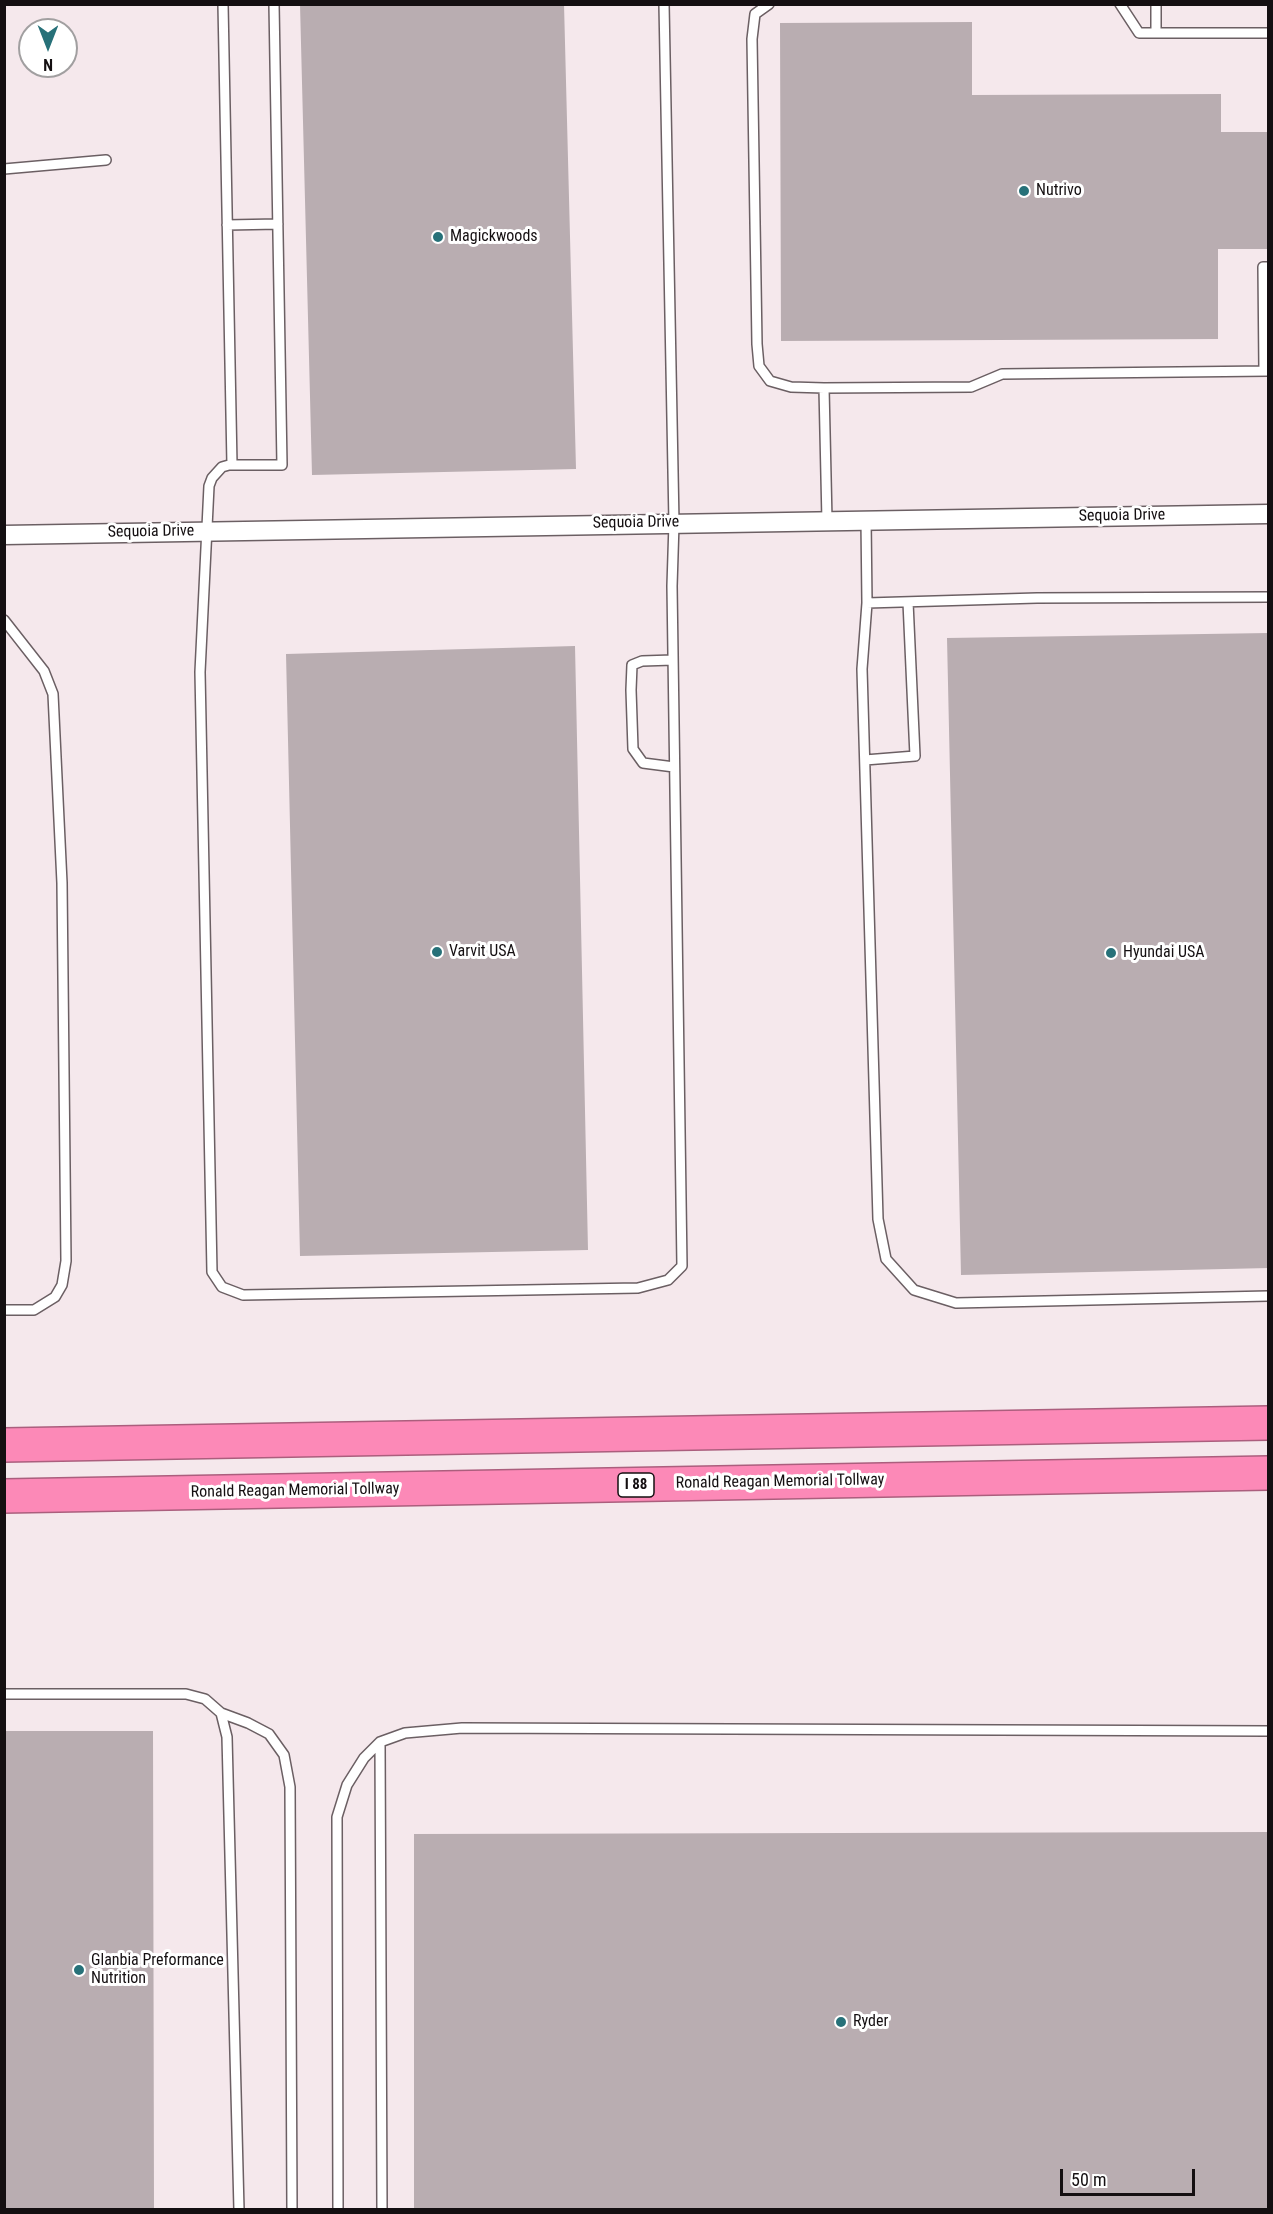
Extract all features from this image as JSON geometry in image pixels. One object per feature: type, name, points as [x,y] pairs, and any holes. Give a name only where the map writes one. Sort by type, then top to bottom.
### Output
[{"type":"highway","points":[[4,1445],[1269,1423]]},
{"type":"highway","name":"Ronald Reagan Memorial Tollway","points":[[4,1496],[1269,1473]]},
{"type":"street","name":"Sequoia Drive","points":[[4,535],[1269,514]]},
{"type":"lane","points":[[223,4],[232,465]]},
{"type":"lane","points":[[274,4],[282,465],[222,467],[209,486],[200,672],[212,1272],[222,1287],[243,1295],[638,1288],[668,1280],[682,1266],[672,586],[674,523],[664,4]]},
{"type":"lane","points":[[769,4],[755,14],[752,39],[757,344],[759,366],[770,381],[792,387],[824,388],[971,387],[1002,374],[1266,371],[1263,267],[1269,267]]},
{"type":"lane","points":[[1120,4],[1139,33],[1269,33]]},
{"type":"lane","points":[[1156,4],[1156,33]]},
{"type":"lane","points":[[4,169],[106,160]]},
{"type":"lane","points":[[227,225],[278,224]]},
{"type":"lane","points":[[824,388],[827,520]]},
{"type":"lane","points":[[866,520],[867,603],[862,669],[878,1219],[886,1259],[914,1290],[956,1303],[1269,1296]]},
{"type":"lane","points":[[867,603],[1036,598],[1269,597]]},
{"type":"lane","points":[[865,760],[915,756],[908,602]]},
{"type":"lane","points":[[4,620],[44,671],[53,694],[62,883],[66,1261],[62,1285],[55,1297],[34,1310],[4,1310]]},
{"type":"lane","points":[[673,660],[642,661],[632,665],[631,690],[633,749],[643,764],[674,767]]},
{"type":"lane","points":[[4,1694],[186,1694],[204,1699],[221,1713],[269,1734],[284,1755],[290,1787],[292,2210]]},
{"type":"lane","points":[[221,1713],[227,1737],[239,2210]]},
{"type":"lane","points":[[338,2210],[337,1817],[346,1785],[364,1758],[380,1742],[405,1733],[462,1728],[1269,1731]]},
{"type":"lane","points":[[380,1742],[382,2210]]},
{"type":"building","name":"Magickwoods","points":[[300,4],[564,4],[576,469],[312,475]]},
{"type":"building","name":"Nutrivo","points":[[972,22],[972,95],[1221,94],[1221,132],[1269,132],[1269,249],[1218,249],[1218,339],[781,341],[780,23]]},
{"type":"building","name":"Hyundai USA","points":[[1269,633],[1269,1268],[961,1275],[947,638]]},
{"type":"building","name":"Varvit USA","points":[[575,646],[588,1250],[300,1256],[286,654]]},
{"type":"building","name":"Glanbia Preformance Nutrition","points":[[4,1731],[153,1731],[154,2210],[4,2210]]},
{"type":"building","name":"Ryder","points":[[1269,1832],[1269,2210],[414,2210],[414,1834]]},
{"type":"place","name":"Nutrivo","points":[[1024,191]]},
{"type":"place","name":"Magickwoods","points":[[438,237]]},
{"type":"place","name":"Varvit USA","points":[[437,952]]},
{"type":"place","name":"Hyundai USA","points":[[1111,953]]},
{"type":"place","name":"Glanbia Preformance Nutrition","points":[[79,1970]]},
{"type":"place","name":"Ryder","points":[[841,2022]]}]
